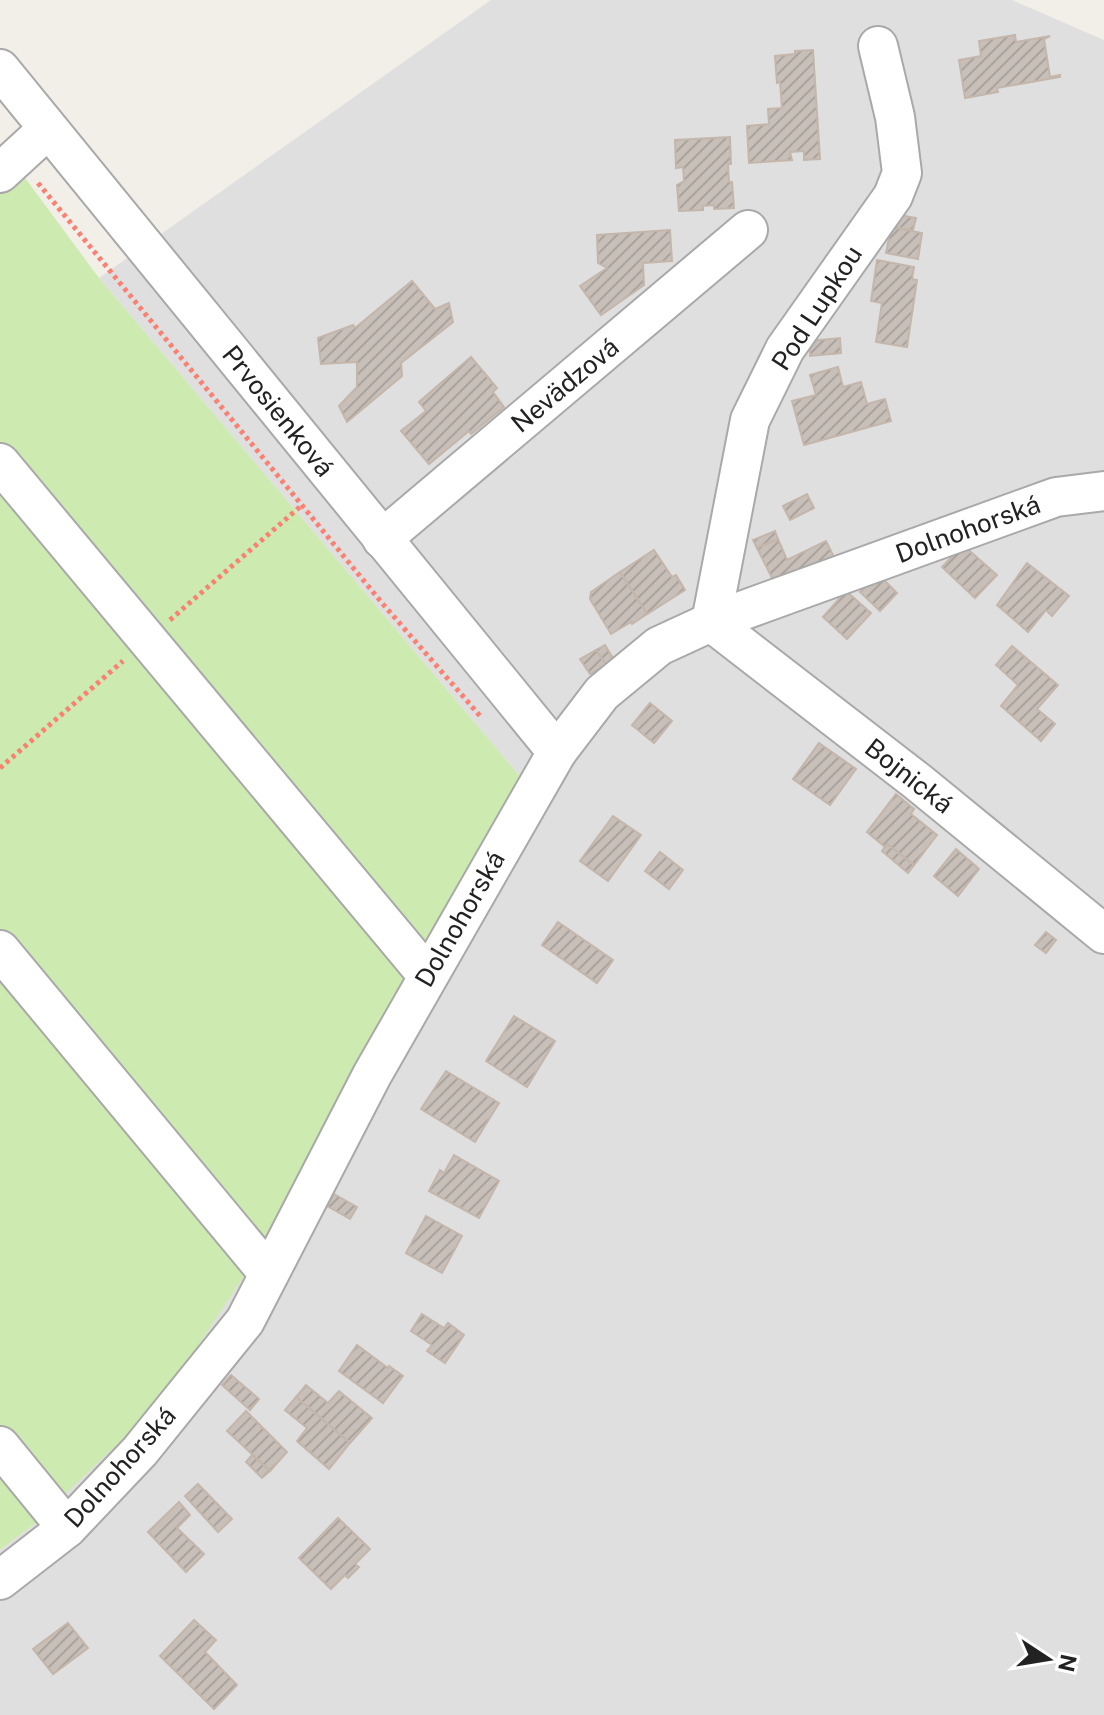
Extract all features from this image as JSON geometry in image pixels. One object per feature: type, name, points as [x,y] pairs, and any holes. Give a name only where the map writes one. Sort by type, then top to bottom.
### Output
[{"type":"street","name":"Pod Lupkou","points":[[711,622],[750,420],[785,349],[893,196],[902,173],[895,117],[878,46]]},
{"type":"street","name":"Prvosienková","points":[[0,69],[557,752]]},
{"type":"street","points":[[9,165],[48,129]]},
{"type":"street","name":"Nevädzová","points":[[382,539],[748,230]]},
{"type":"street","points":[[0,463],[428,976]]},
{"type":"street","name":"Dolnohorská","points":[[0,1580],[67,1528],[140,1451],[245,1321],[372,1075],[428,976],[557,752],[602,693],[659,646],[711,622],[1056,497],[1104,491]]},
{"type":"street","name":"Bojnická","points":[[711,622],[918,782],[1104,934]]},
{"type":"street","points":[[0,950],[269,1274]]},
{"type":"street","points":[[0,1446],[67,1528]]},
{"type":"path","points":[[9,165],[486,723]]},
{"type":"shaded area","points":[[491,0],[1012,0],[1104,40],[1104,1715],[0,1715],[0,1550],[33,1525],[524,781],[99,278]]},
{"type":"green space","points":[[0,144],[99,278],[524,781],[291,1205],[160,1403],[33,1525],[0,1550]]},
{"type":"building","points":[[1015,35],[1016,42],[1050,36],[1044,39],[1050,77],[1060,77],[997,88],[998,92],[965,98],[959,60],[981,56],[979,41]]},
{"type":"building","points":[[813,50],[820,159],[804,160],[804,151],[790,152],[792,160],[749,163],[747,126],[769,124],[768,109],[782,108],[775,56]]},
{"type":"building","points":[[730,137],[729,182],[732,182],[734,208],[714,209],[714,205],[703,206],[703,210],[679,211],[677,185],[684,181],[683,167],[676,168],[675,140]]},
{"type":"building","points":[[894,214],[916,218],[913,230],[891,227]]},
{"type":"building","points":[[891,227],[922,233],[918,259],[886,253]]},
{"type":"building","points":[[670,230],[672,261],[643,263],[644,285],[601,315],[580,286],[607,268],[598,263],[597,235]]},
{"type":"building","points":[[877,260],[914,267],[912,279],[917,280],[907,347],[876,342],[882,303],[871,301]]},
{"type":"building","points":[[412,281],[435,309],[449,303],[453,322],[401,363],[402,376],[347,422],[339,406],[357,387],[357,362],[321,364],[318,338],[353,325],[355,328]]},
{"type":"building","points":[[840,338],[841,353],[810,356],[810,341]]},
{"type":"building","points":[[471,357],[497,388],[493,392],[504,407],[429,464],[401,431],[426,411],[419,402]]},
{"type":"building","points":[[838,367],[843,387],[861,382],[867,404],[885,399],[891,421],[804,445],[792,401],[816,395],[810,375]]},
{"type":"building","points":[[807,494],[814,508],[790,520],[783,506]]},
{"type":"building","points":[[775,531],[778,539],[757,548],[753,540]]},
{"type":"building","points":[[778,539],[787,560],[826,541],[834,557],[776,586],[757,548]]},
{"type":"building","points":[[963,545],[997,575],[975,598],[942,567]]},
{"type":"building","points":[[654,550],[685,590],[647,614],[620,572]]},
{"type":"building","points":[[1027,563],[1069,596],[1052,616],[1046,610],[1028,632],[997,605]]},
{"type":"building","points":[[620,572],[647,614],[611,634],[590,599],[591,592]]},
{"type":"building","points":[[879,575],[897,593],[880,611],[860,592]]},
{"type":"building","points":[[846,591],[871,613],[847,639],[823,617]]},
{"type":"building","points":[[605,645],[614,660],[606,665],[596,650]]},
{"type":"building","points":[[1012,646],[1058,685],[1037,709],[1055,724],[1041,741],[1001,706],[1018,685],[996,665]]},
{"type":"building","points":[[596,650],[606,665],[590,674],[580,659]]},
{"type":"building","points":[[650,703],[672,721],[654,743],[632,725]]},
{"type":"building","points":[[819,743],[856,769],[830,805],[793,779]]},
{"type":"building","points":[[896,794],[914,809],[911,814],[937,835],[914,865],[867,832]]},
{"type":"building","points":[[613,816],[641,835],[608,881],[580,861]]},
{"type":"building","points":[[887,844],[914,865],[908,873],[882,851]]},
{"type":"building","points":[[956,849],[979,869],[958,896],[934,876]]},
{"type":"building","points":[[660,852],[683,870],[669,889],[645,871]]},
{"type":"building","points":[[558,922],[613,960],[597,983],[542,945]]},
{"type":"building","points":[[1046,932],[1056,940],[1046,953],[1035,945]]},
{"type":"building","points":[[514,1016],[555,1041],[527,1087],[486,1061]]},
{"type":"building","points":[[446,1071],[499,1103],[475,1142],[421,1109]]},
{"type":"building","points":[[454,1155],[499,1181],[479,1218],[429,1191],[440,1170],[444,1173]]},
{"type":"building","points":[[334,1194],[357,1207],[350,1219],[327,1206]]},
{"type":"building","points":[[426,1216],[462,1236],[442,1273],[406,1253]]},
{"type":"building","points":[[422,1314],[444,1328],[448,1323],[464,1335],[445,1363],[427,1351],[432,1345],[411,1331]]},
{"type":"building","points":[[357,1345],[403,1376],[383,1403],[339,1371]]},
{"type":"building","points":[[231,1375],[259,1399],[250,1410],[222,1385]]},
{"type":"building","points":[[306,1385],[328,1403],[339,1391],[372,1418],[350,1443],[296,1397]]},
{"type":"building","points":[[296,1397],[350,1443],[329,1469],[297,1441],[307,1428],[285,1410]]},
{"type":"building","points":[[246,1411],[287,1452],[270,1471],[227,1431]]},
{"type":"building","points":[[252,1455],[270,1471],[262,1478],[246,1462]]},
{"type":"building","points":[[198,1484],[232,1519],[218,1532],[185,1496]]},
{"type":"building","points":[[179,1502],[190,1515],[177,1528],[204,1554],[186,1572],[148,1532]]},
{"type":"building","points":[[338,1518],[370,1549],[355,1564],[359,1567],[331,1589],[299,1558]]},
{"type":"building","points":[[194,1620],[216,1640],[205,1652],[237,1685],[214,1709],[160,1656]]},
{"type":"building","points":[[68,1623],[88,1648],[53,1674],[33,1649]]}]
